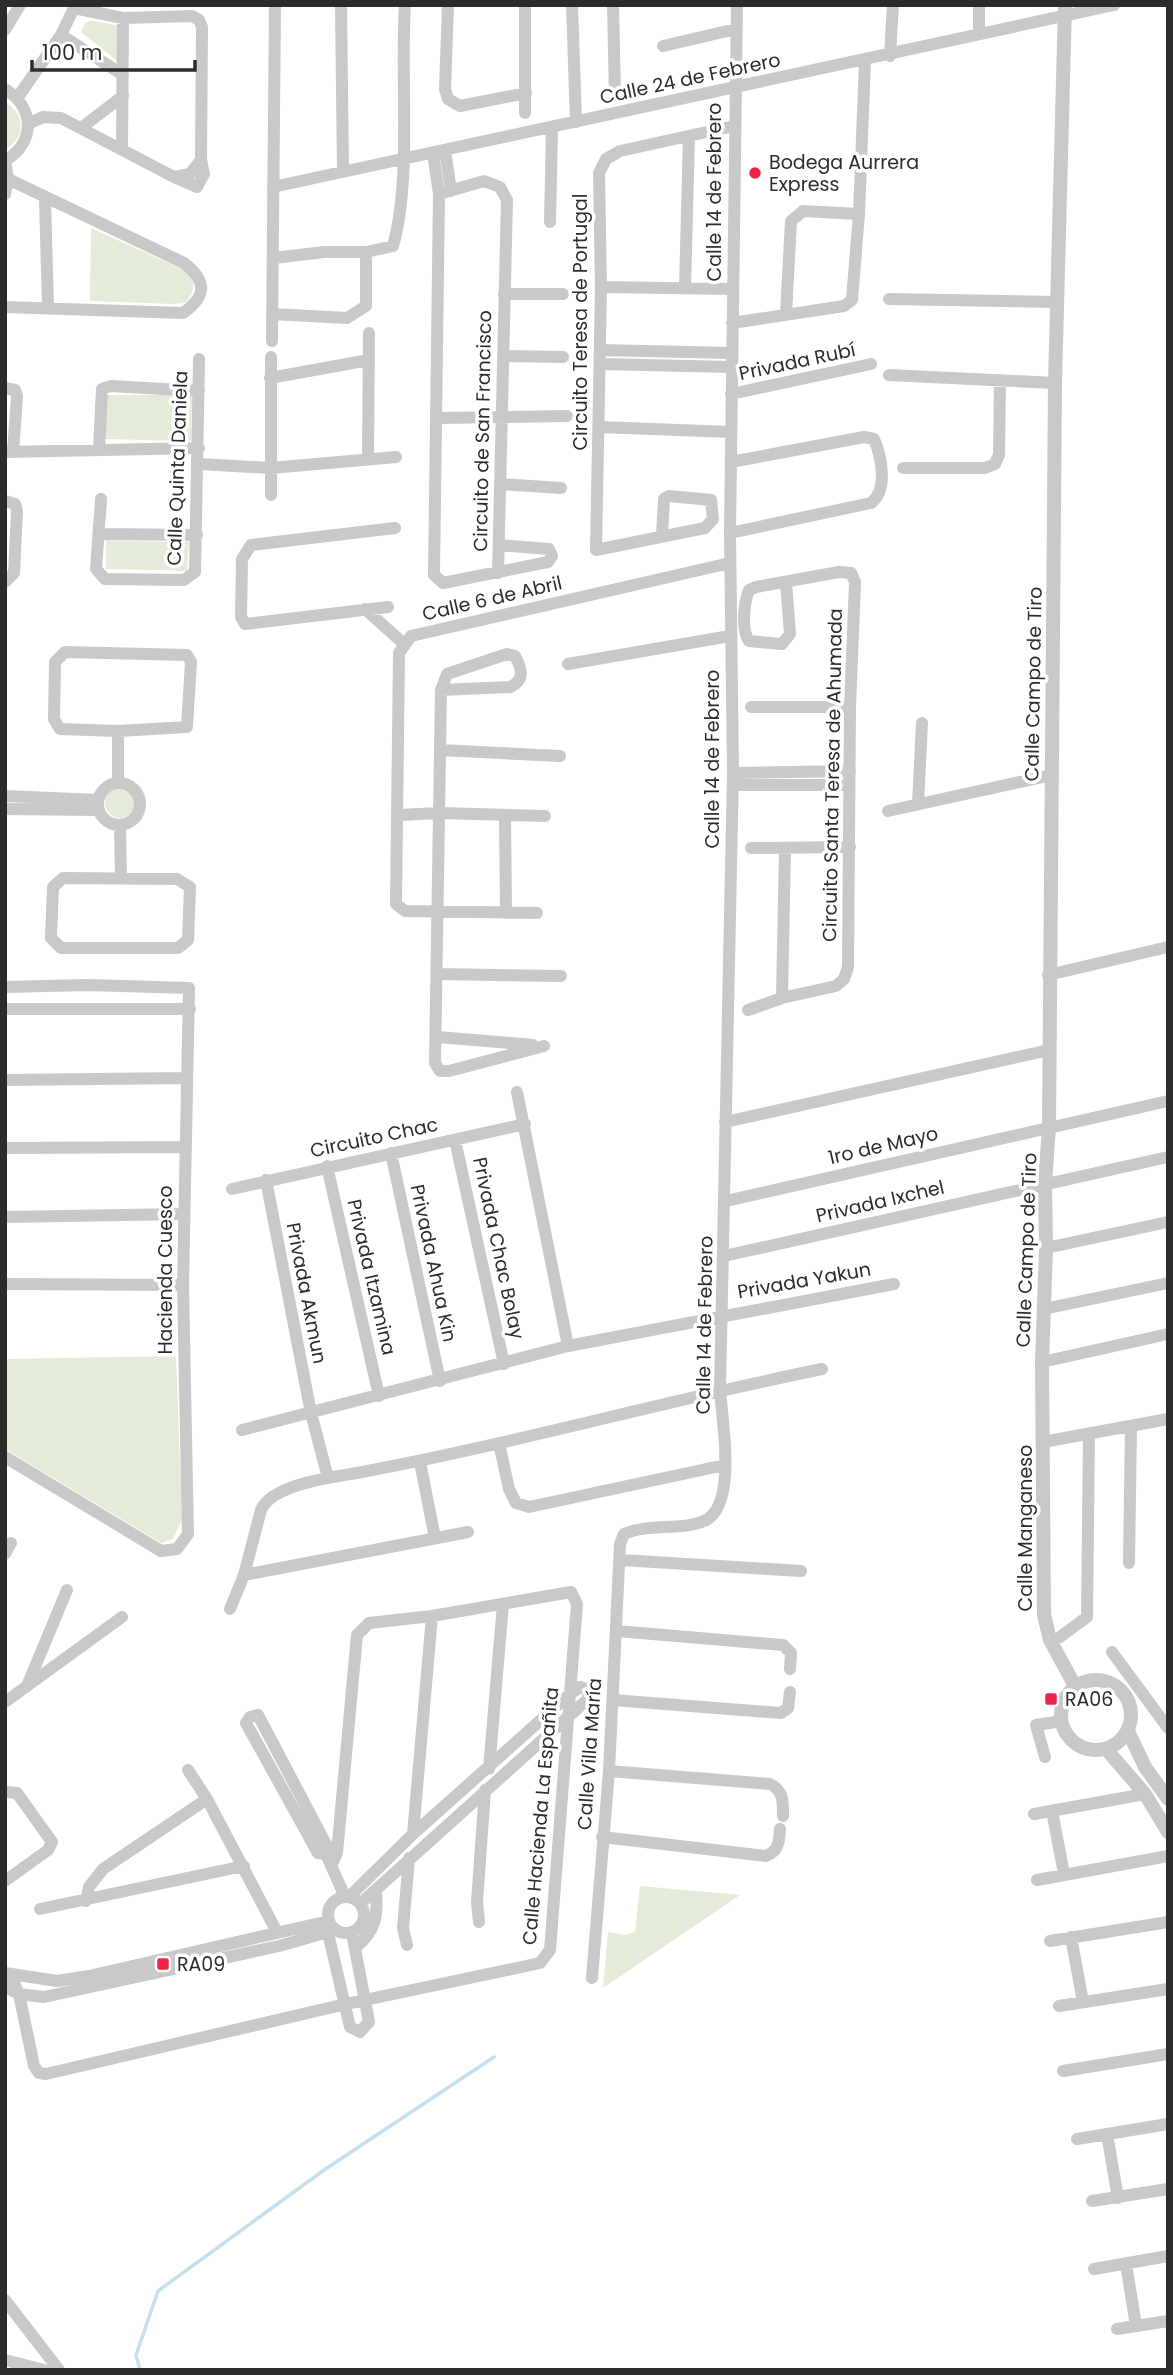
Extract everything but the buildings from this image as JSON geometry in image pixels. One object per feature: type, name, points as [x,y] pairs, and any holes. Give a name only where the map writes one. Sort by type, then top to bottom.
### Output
[{"type":"street","points":[[5,30],[20,5]]},
{"type":"street","points":[[272,341],[275,5]]},
{"type":"street","points":[[341,5],[343,172]]},
{"type":"street","points":[[274,258],[324,252],[366,253],[393,246],[397,233],[402,160],[405,5]]},
{"type":"street","points":[[448,5],[445,89],[449,99],[460,106],[526,93]]},
{"type":"street","points":[[525,5],[525,113]]},
{"type":"street","points":[[572,5],[576,122]]},
{"type":"street","points":[[613,5],[615,96]]},
{"type":"street","name":"Calle 14 de Febrero","points":[[624,1534],[636,1529],[703,1521],[718,1511],[723,1497],[725,1465],[720,1390],[733,779],[730,533],[737,5]]},
{"type":"street","points":[[890,56],[893,5]]},
{"type":"street","points":[[979,5],[979,34]]},
{"type":"street","name":"Calle 24 de Febrero","points":[[273,187],[890,56],[1064,11],[1114,5]]},
{"type":"street","points":[[18,97],[61,35],[74,8],[123,18],[192,16],[199,20],[202,27],[201,160],[190,174],[174,177],[61,118],[43,117],[30,123]]},
{"type":"street","name":"Calle Campo de Tiro","points":[[1042,1362],[1051,1307],[1046,1248],[1045,1184],[1049,1127],[1048,975],[1055,383],[1064,11]]},
{"type":"street","points":[[122,150],[123,18]]},
{"type":"street","points":[[663,46],[736,29]]},
{"type":"street","points":[[61,35],[122,75]]},
{"type":"street","points":[[732,323],[844,306],[852,300],[859,214],[865,61]]},
{"type":"street","points":[[5,89],[18,97],[27,110],[30,123],[27,140],[16,154],[5,161],[8,179],[5,194]]},
{"type":"street","points":[[81,128],[122,96]]},
{"type":"street","name":"Circuito Teresa de Portugal","points":[[663,535],[664,499],[669,496],[711,500],[714,505],[713,519],[705,528],[596,550],[601,287],[599,173],[606,159],[620,151],[734,127]]},
{"type":"street","points":[[550,222],[552,128]]},
{"type":"street","points":[[685,288],[689,136]]},
{"type":"street","name":"Circuito de San Francisco","points":[[439,151],[445,193],[437,418],[435,575],[443,583],[498,573],[507,200],[500,187],[484,181],[445,193]]},
{"type":"street","points":[[5,307],[183,313],[196,303],[202,290],[197,274],[184,263],[45,199],[8,179]]},
{"type":"street","points":[[45,199],[48,307]]},
{"type":"street","points":[[786,314],[791,221],[795,215],[803,211],[859,214]]},
{"type":"street","points":[[273,314],[348,318],[358,314],[366,306],[366,253]]},
{"type":"street","points":[[601,287],[732,289]]},
{"type":"street","points":[[504,294],[563,294]]},
{"type":"street","points":[[888,299],[1057,302]]},
{"type":"street","points":[[368,458],[369,334]]},
{"type":"street","points":[[600,350],[732,353]]},
{"type":"street","points":[[503,356],[563,357]]},
{"type":"street","points":[[271,357],[271,495]]},
{"type":"street","name":"Calle Quinta Daniela","points":[[100,534],[96,569],[105,579],[184,580],[195,572],[199,359]]},
{"type":"street","points":[[270,378],[369,360]]},
{"type":"street","points":[[600,364],[732,367]]},
{"type":"street","name":"Privada Rubí","points":[[732,394],[871,365]]},
{"type":"street","points":[[889,375],[1055,383]]},
{"type":"street","points":[[903,468],[985,468],[995,464],[999,455],[1000,380]]},
{"type":"street","points":[[99,450],[102,389],[110,386],[199,391]]},
{"type":"street","points":[[5,388],[15,390],[17,396],[9,452],[199,448]]},
{"type":"street","points":[[437,418],[567,416]]},
{"type":"street","points":[[599,427],[731,432]]},
{"type":"street","points":[[730,533],[871,503],[878,497],[881,488],[879,452],[874,439],[864,437],[731,462]]},
{"type":"street","points":[[198,464],[271,468],[396,457]]},
{"type":"street","points":[[500,484],[561,488]]},
{"type":"street","points":[[102,499],[100,534],[197,535]]},
{"type":"street","points":[[5,501],[15,503],[17,511],[14,573],[5,582]]},
{"type":"street","points":[[388,607],[246,624],[241,617],[242,559],[251,544],[395,528]]},
{"type":"street","points":[[498,573],[548,562],[552,556],[549,549],[499,545]]},
{"type":"street","name":"Calle 6 de Abril","points":[[439,912],[400,909],[396,904],[399,653],[403,643],[411,636],[730,563]]},
{"type":"street","name":"Circuito Santa Teresa de Ahumada","points":[[782,998],[836,986],[844,979],[848,967],[850,707],[855,582],[851,573],[839,572],[786,582]]},
{"type":"street","points":[[786,582],[790,634],[787,640],[782,644],[749,640],[745,636],[745,611],[749,590],[786,582]]},
{"type":"street","points":[[365,609],[403,643]]},
{"type":"street","points":[[568,664],[730,636]]},
{"type":"street","points":[[65,652],[187,655],[191,662],[187,727],[118,730],[56,726],[55,662],[58,656],[65,652]]},
{"type":"street","points":[[438,1037],[544,1046],[440,1071],[435,1063],[438,1037],[441,690],[447,674],[507,654],[515,656],[519,664],[522,677],[510,687],[441,690]]},
{"type":"street","points":[[751,707],[850,707]]},
{"type":"street","points":[[918,804],[922,723]]},
{"type":"street","points":[[118,730],[118,782]]},
{"type":"street","points":[[440,750],[560,756]]},
{"type":"street","points":[[733,779],[850,771]]},
{"type":"street","points":[[888,811],[1052,775]]},
{"type":"street","points":[[733,779],[849,785]]},
{"type":"street","points":[[118,782],[101,791],[98,805],[103,818],[120,826]]},
{"type":"street","points":[[118,782],[135,789],[140,798],[137,816],[120,826]]},
{"type":"street","points":[[5,796],[98,805]]},
{"type":"street","points":[[5,809],[98,805]]},
{"type":"street","points":[[399,815],[439,813],[545,816]]},
{"type":"street","points":[[505,814],[506,913]]},
{"type":"street","points":[[120,826],[121,878]]},
{"type":"street","points":[[751,848],[850,847]]},
{"type":"street","points":[[748,1010],[782,998],[785,849]]},
{"type":"street","points":[[64,878],[121,878],[185,881],[190,887],[188,940],[185,944],[178,948],[61,948],[55,944],[51,938],[53,887],[57,881],[64,878]]},
{"type":"street","points":[[439,912],[537,913]]},
{"type":"street","points":[[1048,975],[1168,947]]},
{"type":"street","points":[[437,974],[561,976]]},
{"type":"street","name":"Hacienda Cuesco","points":[[5,987],[87,985],[189,988],[183,1285],[188,1534],[177,1549],[161,1551],[5,1457]]},
{"type":"street","points":[[5,1009],[190,1009]]},
{"type":"street","points":[[725,1122],[1049,1050]]},
{"type":"street","points":[[5,1080],[187,1078]]},
{"type":"street","points":[[517,1092],[568,1346]]},
{"type":"street","name":"1ro de Mayo","points":[[726,1200],[1168,1101]]},
{"type":"street","name":"Circuito Chac","points":[[232,1189],[524,1124]]},
{"type":"street","name":"Privada Chac Bolay","points":[[455,1140],[504,1364]]},
{"type":"street","points":[[5,1148],[185,1147]]},
{"type":"street","name":"Privada Ahua Kin","points":[[391,1153],[440,1381]]},
{"type":"street","name":"Privada Ixchel","points":[[724,1256],[1168,1157]]},
{"type":"street","name":"Privada Itzamina","points":[[327,1166],[379,1396]]},
{"type":"street","name":"Privada Akmun","points":[[266,1181],[311,1413],[327,1478]]},
{"type":"street","points":[[5,1217],[184,1214]]},
{"type":"street","points":[[1046,1248],[1168,1222]]},
{"type":"street","points":[[1051,1307],[1168,1283]]},
{"type":"street","points":[[5,1284],[183,1285]]},
{"type":"street","name":"Privada Yakun","points":[[242,1430],[568,1346],[721,1314],[894,1284]]},
{"type":"street","points":[[1042,1362],[1168,1334]]},
{"type":"street","name":"Calle Manganeso","points":[[1042,1362],[1044,1615],[1054,1647],[1075,1686]]},
{"type":"street","points":[[230,1609],[244,1575],[265,1500],[274,1494],[327,1478],[420,1461],[720,1390],[822,1369]]},
{"type":"street","points":[[1043,1442],[1168,1419]]},
{"type":"street","points":[[1129,1563],[1131,1426]]},
{"type":"street","points":[[1060,1637],[1087,1617],[1089,1434]]},
{"type":"street","points":[[499,1443],[509,1489],[516,1503],[529,1507],[725,1465]]},
{"type":"street","points":[[420,1461],[435,1538]]},
{"type":"street","points":[[244,1575],[468,1532]]},
{"type":"street","name":"Calle Villa María","points":[[592,1978],[624,1534]]},
{"type":"street","points":[[621,1560],[801,1571]]},
{"type":"street","points":[[27,1686],[67,1590]]},
{"type":"street","name":"Calle Hacienda La Españita","points":[[8,1973],[19,1994],[34,2066],[39,2073],[46,2074],[346,2004],[540,1963],[550,1950],[577,1604],[572,1592],[432,1616],[369,1623],[357,1634],[337,1853],[329,1860]]},
{"type":"street","points":[[489,1769],[503,1604]]},
{"type":"street","points":[[5,1702],[122,1616]]},
{"type":"street","points":[[413,1834],[432,1616]]},
{"type":"street","points":[[617,1631],[789,1648],[790,1669]]},
{"type":"street","points":[[1112,1652],[1168,1728]]},
{"type":"street","points":[[1128,1731],[1115,1745],[1106,1749],[1094,1750],[1073,1741],[1062,1721],[1063,1702],[1075,1686],[1085,1681],[1105,1680],[1123,1692],[1131,1711],[1128,1731],[1145,1767],[1168,1799]]},
{"type":"street","points":[[351,1900],[413,1834],[570,1694],[580,1687],[589,1690],[588,1699],[376,1890],[351,1900],[331,1905],[331,1928],[350,2027],[360,2032],[369,2022],[352,1933]]},
{"type":"street","points":[[613,1700],[781,1713],[788,1708],[790,1692]]},
{"type":"street","points":[[329,1860],[318,1853],[246,1723],[250,1717],[258,1715],[327,1846],[329,1860],[364,1921],[352,1933]]},
{"type":"street","points":[[1045,1757],[1036,1725],[1062,1721]]},
{"type":"street","points":[[1106,1749],[1145,1794],[1168,1832]]},
{"type":"street","points":[[188,1770],[244,1866],[277,1932]]},
{"type":"street","points":[[609,1771],[770,1784],[777,1787],[783,1799],[783,1816]]},
{"type":"street","points":[[479,1922],[477,1902],[485,1790]]},
{"type":"street","points":[[5,1881],[48,1850],[51,1842],[18,1793],[8,1791]]},
{"type":"street","points":[[1034,1814],[1145,1794]]},
{"type":"street","points":[[86,1901],[89,1886],[103,1869],[207,1799]]},
{"type":"street","points":[[1052,1811],[1064,1874]]},
{"type":"street","points":[[602,1837],[766,1856],[774,1853],[778,1846],[780,1829]]},
{"type":"street","points":[[1037,1880],[1168,1856]]},
{"type":"street","points":[[407,1945],[403,1928],[409,1858]]},
{"type":"street","points":[[40,1909],[244,1866]]},
{"type":"street","points":[[355,1948],[368,1937],[376,1922],[376,1890]]},
{"type":"street","points":[[1049,1941],[1168,1922]]},
{"type":"street","points":[[5,1987],[19,1994],[44,1997],[117,1983],[331,1928]]},
{"type":"street","points":[[8,1973],[57,1981],[277,1932],[331,1928],[352,1933]]},
{"type":"street","points":[[1071,1937],[1083,2002]]},
{"type":"street","points":[[1059,2006],[1168,1989]]},
{"type":"street","points":[[1063,2071],[1168,2054]]},
{"type":"street","points":[[1077,2139],[1168,2124]]},
{"type":"street","points":[[1107,2134],[1118,2198]]},
{"type":"street","points":[[1092,2201],[1168,2189]]},
{"type":"street","points":[[1094,2269],[1168,2256]]},
{"type":"street","points":[[1126,2264],[1136,2326]]},
{"type":"street","points":[[5,2300],[59,2370]]},
{"type":"street","points":[[1117,2329],[1168,2321]]},
{"type":"street","points":[[5,2360],[44,2370]]},
{"type":"green space","points":[[86,22],[126,27],[117,61],[81,32]]},
{"type":"green space","points":[[5,102],[17,113],[21,126],[17,139],[5,150]]},
{"type":"green space","points":[[91,228],[184,270],[193,281],[193,290],[188,299],[184,303],[172,304],[90,301]]},
{"type":"green space","points":[[105,395],[192,395],[191,441],[105,439]]},
{"type":"green space","points":[[106,541],[189,542],[187,571],[106,569]]},
{"type":"green space","points":[[120,788],[131,792],[135,803],[131,814],[120,818],[109,814],[105,803],[109,792]]},
{"type":"green space","points":[[176,1356],[182,1520],[173,1539],[161,1543],[5,1449],[5,1359]]},
{"type":"green space","points":[[640,1886],[740,1895],[603,1988],[608,1932],[625,1935],[635,1932]]},
{"type":"waterway","points":[[140,2370],[136,2355],[158,2291],[324,2170],[494,2057]]},
{"type":"place","name":"Bodega Aurrera Express","points":[[755,173]]},
{"type":"place","name":"RA06","points":[[1051,1699]]},
{"type":"place","name":"RA09","points":[[163,1964]]}]
